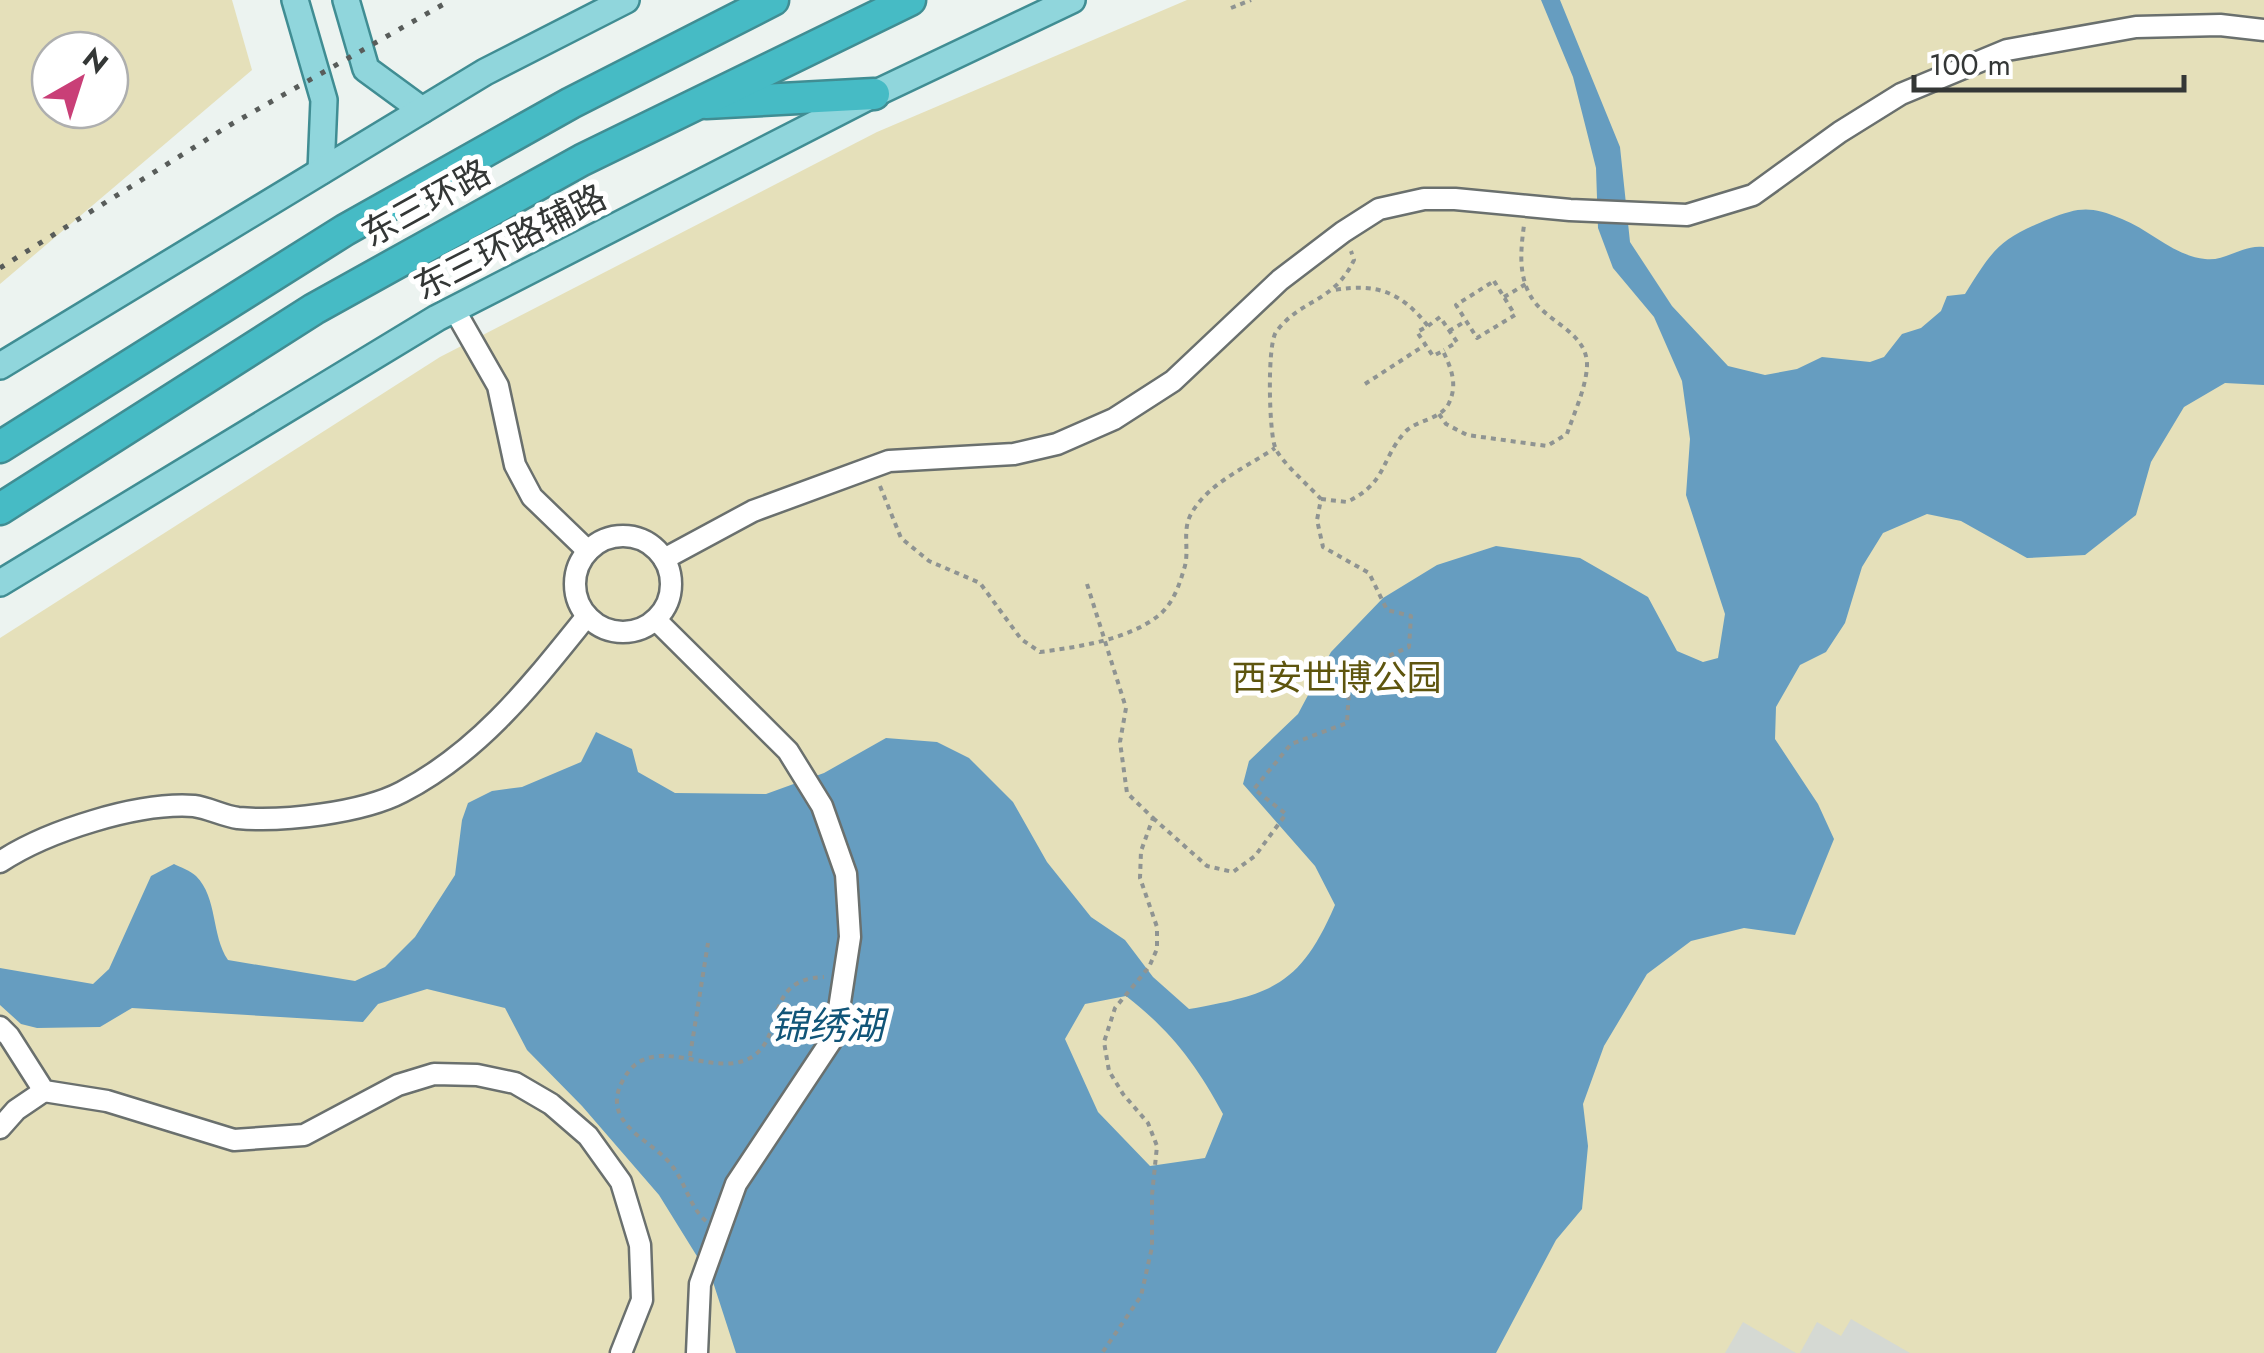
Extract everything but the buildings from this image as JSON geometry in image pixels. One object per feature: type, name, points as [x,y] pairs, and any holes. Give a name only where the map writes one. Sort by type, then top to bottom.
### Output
[{"type":"highway","name":"东三环路","points":[[0,447],[346,230],[571,104],[772,0]]},
{"type":"highway","name":"东三环路","points":[[0,509],[314,308],[582,160],[910,0]]},
{"type":"highway","points":[[692,104],[874,94]]},
{"type":"main road","points":[[295,0],[324,100],[321,171]]},
{"type":"main road","points":[[346,0],[366,69],[422,110]]},
{"type":"main road","points":[[0,366],[485,72],[626,0]]},
{"type":"main road","name":"东三环路辅路","points":[[0,582],[454,309],[874,94],[1072,0]]},
{"type":"lane","points":[[664,559],[753,511],[889,462],[1014,454],[1057,444],[1114,419],[1173,381],[1280,280],[1378,210],[1424,199],[1687,215],[1753,195],[1901,94],[2007,50],[2136,27],[2220,25],[2264,30]]},
{"type":"lane","points":[[454,309],[498,386],[515,465],[532,497],[588,551]]},
{"type":"lane","points":[[632,536],[647,542],[664,559],[672,581],[670,598],[656,620],[638,631],[622,633],[606,630],[587,616],[576,595],[575,579],[579,564],[600,541],[632,536]]},
{"type":"lane","points":[[0,862],[62,830],[146,810],[195,806],[237,818],[272,817],[324,813],[399,794],[483,737],[520,699],[587,616]]},
{"type":"lane","points":[[656,620],[788,750],[822,806],[846,874],[850,936],[835,1035],[736,1184],[700,1284],[697,1353]]},
{"type":"lane","points":[[0,1027],[44,1091]]},
{"type":"lane","points":[[0,1128],[16,1110],[44,1091],[106,1101],[234,1140],[304,1135],[398,1086],[434,1074],[477,1074],[515,1083],[551,1104],[588,1136],[621,1182],[640,1245],[642,1300],[621,1353]]},
{"type":"path","points":[[1231,8],[1251,0]]},
{"type":"path","points":[[1439,414],[1446,424],[1467,434],[1547,446],[1567,434],[1588,364],[1578,338],[1548,316],[1530,295],[1520,258],[1526,206]]},
{"type":"path","points":[[1335,290],[1354,260],[1343,232]]},
{"type":"path","points":[[1494,281],[1504,297],[1515,314],[1477,338],[1456,305],[1494,281]]},
{"type":"path","points":[[1504,297],[1527,283]]},
{"type":"path","points":[[1428,326],[1386,290],[1361,286],[1335,290],[1300,310],[1274,334],[1268,368],[1275,448],[1321,498],[1347,502],[1360,495],[1374,484],[1410,427],[1448,408],[1453,374],[1443,351]]},
{"type":"path","points":[[1440,318],[1457,342],[1433,356],[1417,332],[1428,326],[1440,318]]},
{"type":"path","points":[[1449,331],[1466,321]]},
{"type":"path","points":[[1365,384],[1425,345]]},
{"type":"path","points":[[872,468],[901,538],[929,561],[980,583],[1021,639],[1040,652],[1077,647],[1139,627],[1160,614],[1174,596],[1186,563],[1184,542],[1190,515],[1214,487],[1275,448]]},
{"type":"path","points":[[1087,584],[1126,708],[1120,742],[1127,793],[1207,866],[1233,872],[1262,846],[1286,814],[1254,789],[1292,744],[1347,723],[1350,673],[1408,648],[1411,616],[1387,610],[1369,573],[1324,547],[1317,520],[1321,498]]},
{"type":"path","points":[[1102,1353],[1141,1296],[1152,1246],[1157,1146],[1148,1123],[1109,1070],[1104,1042],[1120,1002],[1149,967],[1158,948],[1157,927],[1140,878],[1141,851],[1154,818]]},
{"type":"path","points":[[690,1056],[708,943]]},
{"type":"path","points":[[720,1228],[696,1212],[684,1179],[666,1158],[632,1134],[618,1109],[618,1093],[624,1078],[642,1060],[664,1055],[690,1056],[728,1066],[751,1058],[768,1035],[778,1002],[794,984],[818,976],[844,977]]},
{"type":"green space","points":[[0,0],[232,0],[252,70],[0,284]]},
{"type":"green space","name":"西安世博公园","points":[[1187,0],[2264,0],[2264,1353],[0,1353],[0,638],[440,357],[877,132]]},
{"type":"water","name":"锦绣湖","points":[[1541,0],[1560,0],[1620,147],[1630,242],[1672,306],[1728,366],[1765,375],[1797,369],[1822,357],[1870,362],[1884,357],[1902,334],[1921,328],[1941,311],[1947,296],[1965,294],[1991,256],[2008,240],[2049,219],[2085,210],[2122,219],[2194,257],[2220,258],[2264,247],[2264,385],[2225,383],[2184,407],[2151,462],[2136,515],[2085,555],[2027,558],[1961,521],[1927,514],[1883,533],[1862,567],[1845,623],[1826,652],[1800,665],[1776,707],[1775,739],[1818,804],[1834,839],[1795,935],[1744,928],[1691,941],[1647,974],[1604,1046],[1583,1104],[1588,1146],[1582,1209],[1556,1240],[1496,1353],[736,1353],[713,1282],[659,1195],[527,1050],[505,1008],[427,989],[378,1004],[363,1022],[132,1008],[100,1027],[37,1028],[21,1024],[0,1005],[0,968],[93,984],[109,969],[151,876],[174,864],[194,874],[203,885],[228,960],[355,981],[385,967],[415,937],[455,875],[468,803],[492,791],[522,787],[581,762],[596,732],[632,749],[638,772],[675,793],[766,794],[824,773],[886,738],[937,742],[969,758],[1013,802],[1047,862],[1091,917],[1125,940],[1153,977],[1189,1009],[1242,998],[1280,982],[1309,953],[1335,905],[1315,866],[1243,784],[1249,761],[1298,714],[1331,652],[1383,598],[1437,565],[1496,546],[1580,558],[1648,597],[1677,651],[1703,662],[1718,658],[1725,614],[1686,495],[1690,439],[1682,381],[1654,317],[1613,268],[1598,228],[1596,168],[1573,77]],"holes":[[[1126,996],[1181,1049],[1223,1114],[1205,1158],[1150,1166],[1098,1112],[1065,1039],[1085,1004]]]},
{"type":"railway","points":[[0,268],[230,125],[451,0]]}]
